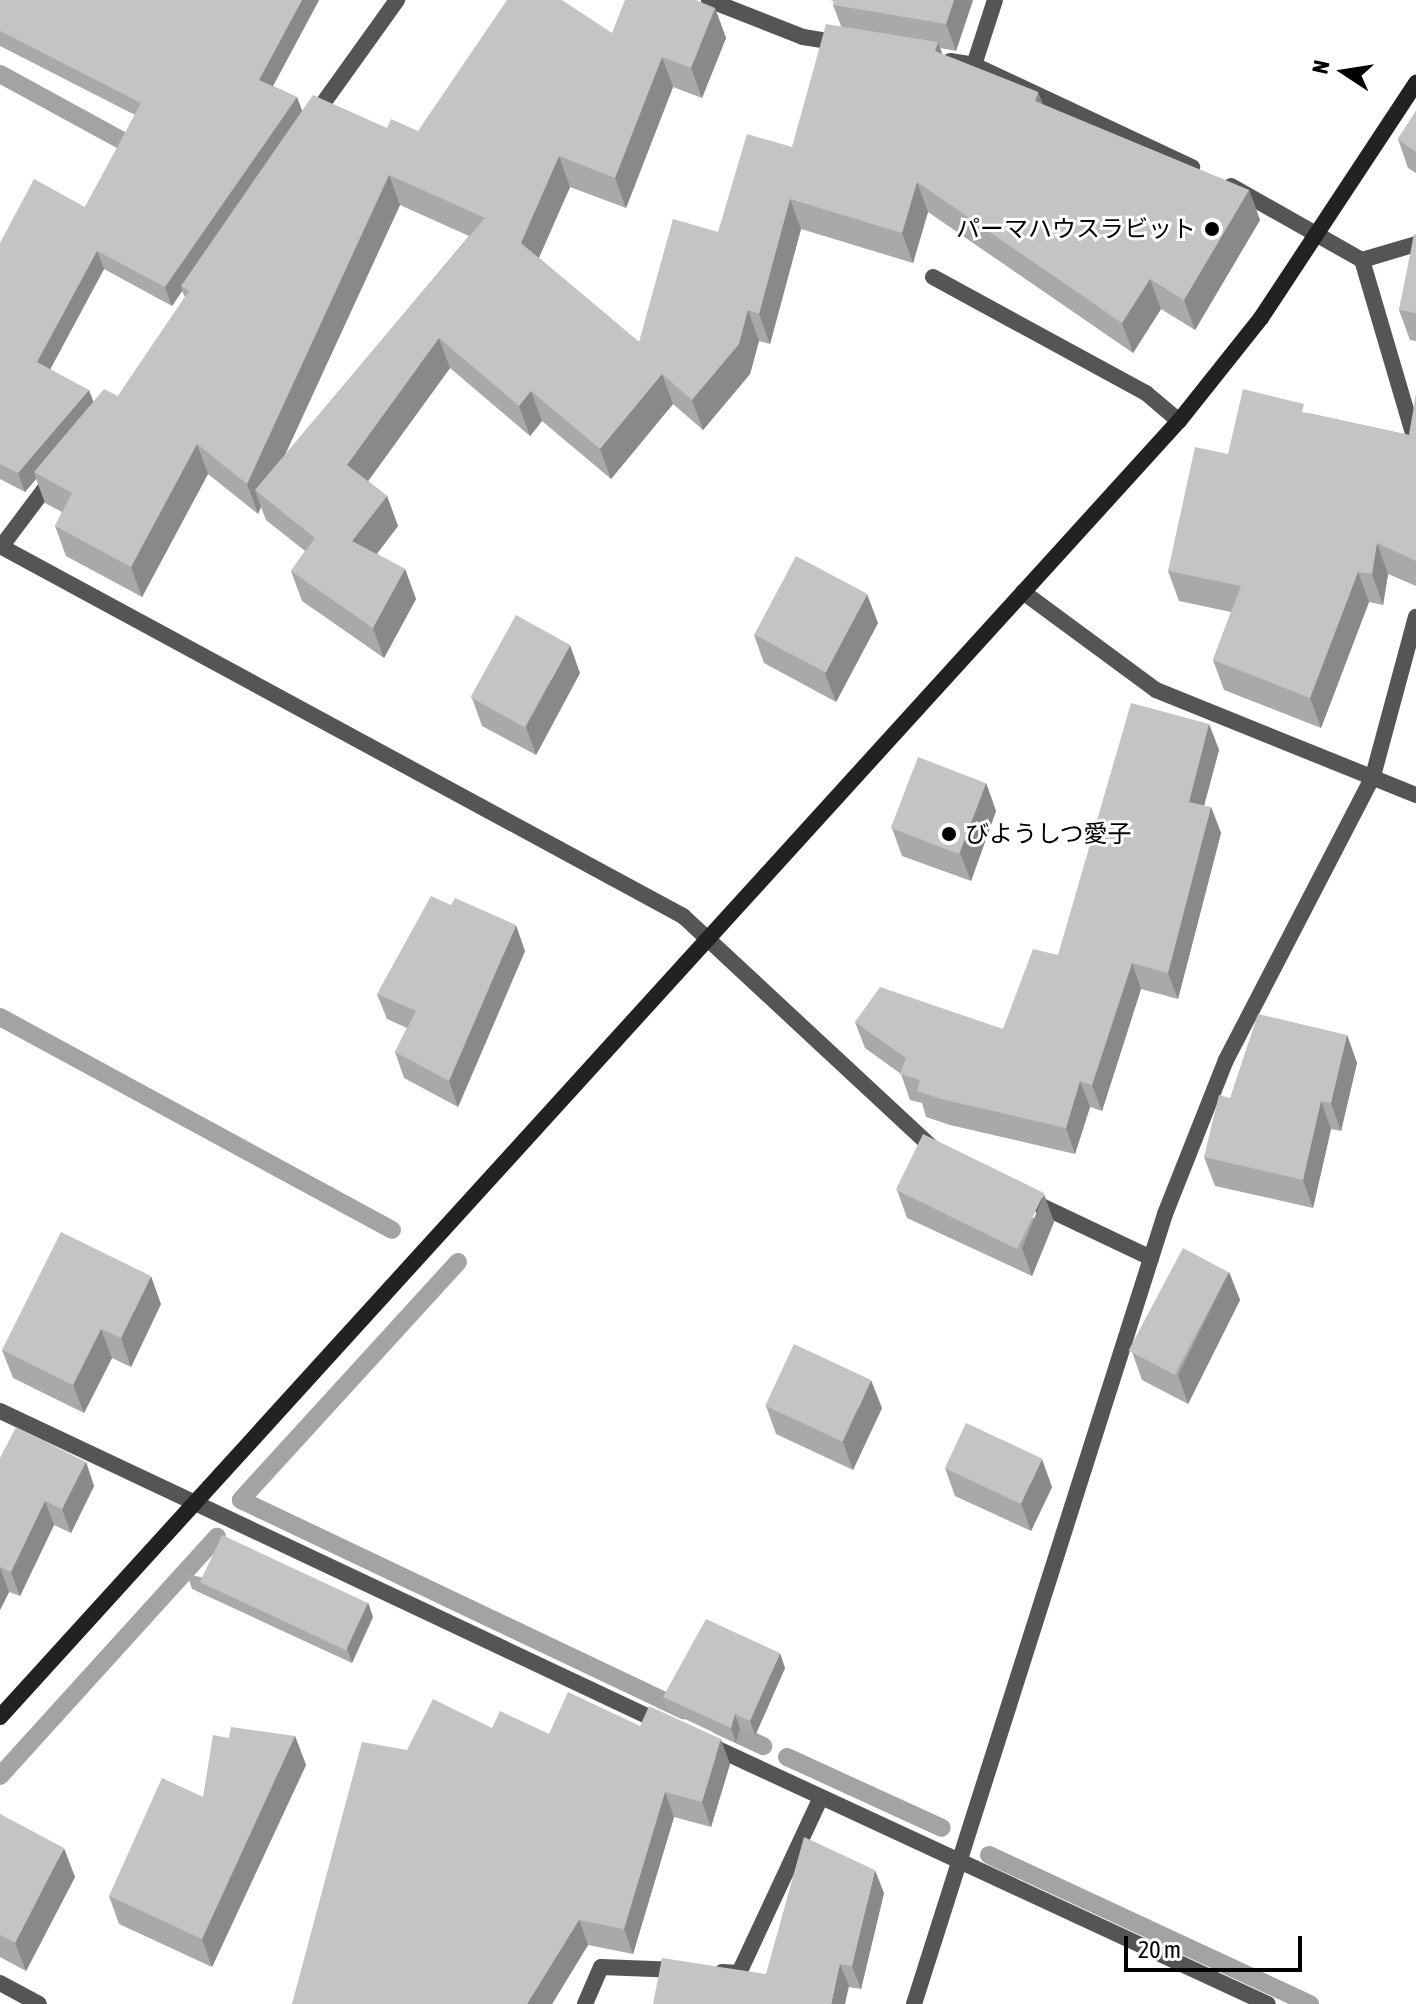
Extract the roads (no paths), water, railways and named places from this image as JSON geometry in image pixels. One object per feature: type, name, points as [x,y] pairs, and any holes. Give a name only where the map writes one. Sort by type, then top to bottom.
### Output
[{"type":"street","points":[[299,136],[397,0]]},
{"type":"street","points":[[709,0],[803,37],[865,48]]},
{"type":"street","points":[[974,65],[995,0]]},
{"type":"street","points":[[927,58],[974,65],[1211,176],[1320,232],[1362,260],[1416,443]]},
{"type":"street","points":[[0,1717],[1179,421],[1320,232],[1416,83]]},
{"type":"street","points":[[1362,260],[1416,244]]},
{"type":"street","points":[[933,277],[1146,393],[1179,421]]},
{"type":"street","points":[[72,454],[1,546],[710,935],[951,1159]]},
{"type":"street","points":[[1023,592],[1156,690],[1416,795]]},
{"type":"street","points":[[914,2004],[1151,1258],[1226,1060],[1373,776],[1416,617]]},
{"type":"street","points":[[1018,1194],[1151,1258]]},
{"type":"street","points":[[0,1411],[192,1506],[1268,2004]]},
{"type":"street","points":[[585,2004],[601,1967],[739,1973],[821,1797]]},
{"type":"street","points":[[0,1983],[39,2004]]},
{"type":"waterway","points":[[0,74],[141,151]]},
{"type":"waterway","points":[[0,1017],[392,1230]]},
{"type":"waterway","points":[[458,1262],[241,1500],[684,1710]]},
{"type":"waterway","points":[[0,1776],[217,1537]]},
{"type":"waterway","points":[[718,1725],[763,1746]]},
{"type":"waterway","points":[[787,1757],[942,1828]]},
{"type":"waterway","points":[[989,1855],[1310,2004]]},
{"type":"place","name":"パーマハウスラビット","points":[[1212,229]]},
{"type":"place","name":"びようしつ愛子","points":[[949,834]]}]
